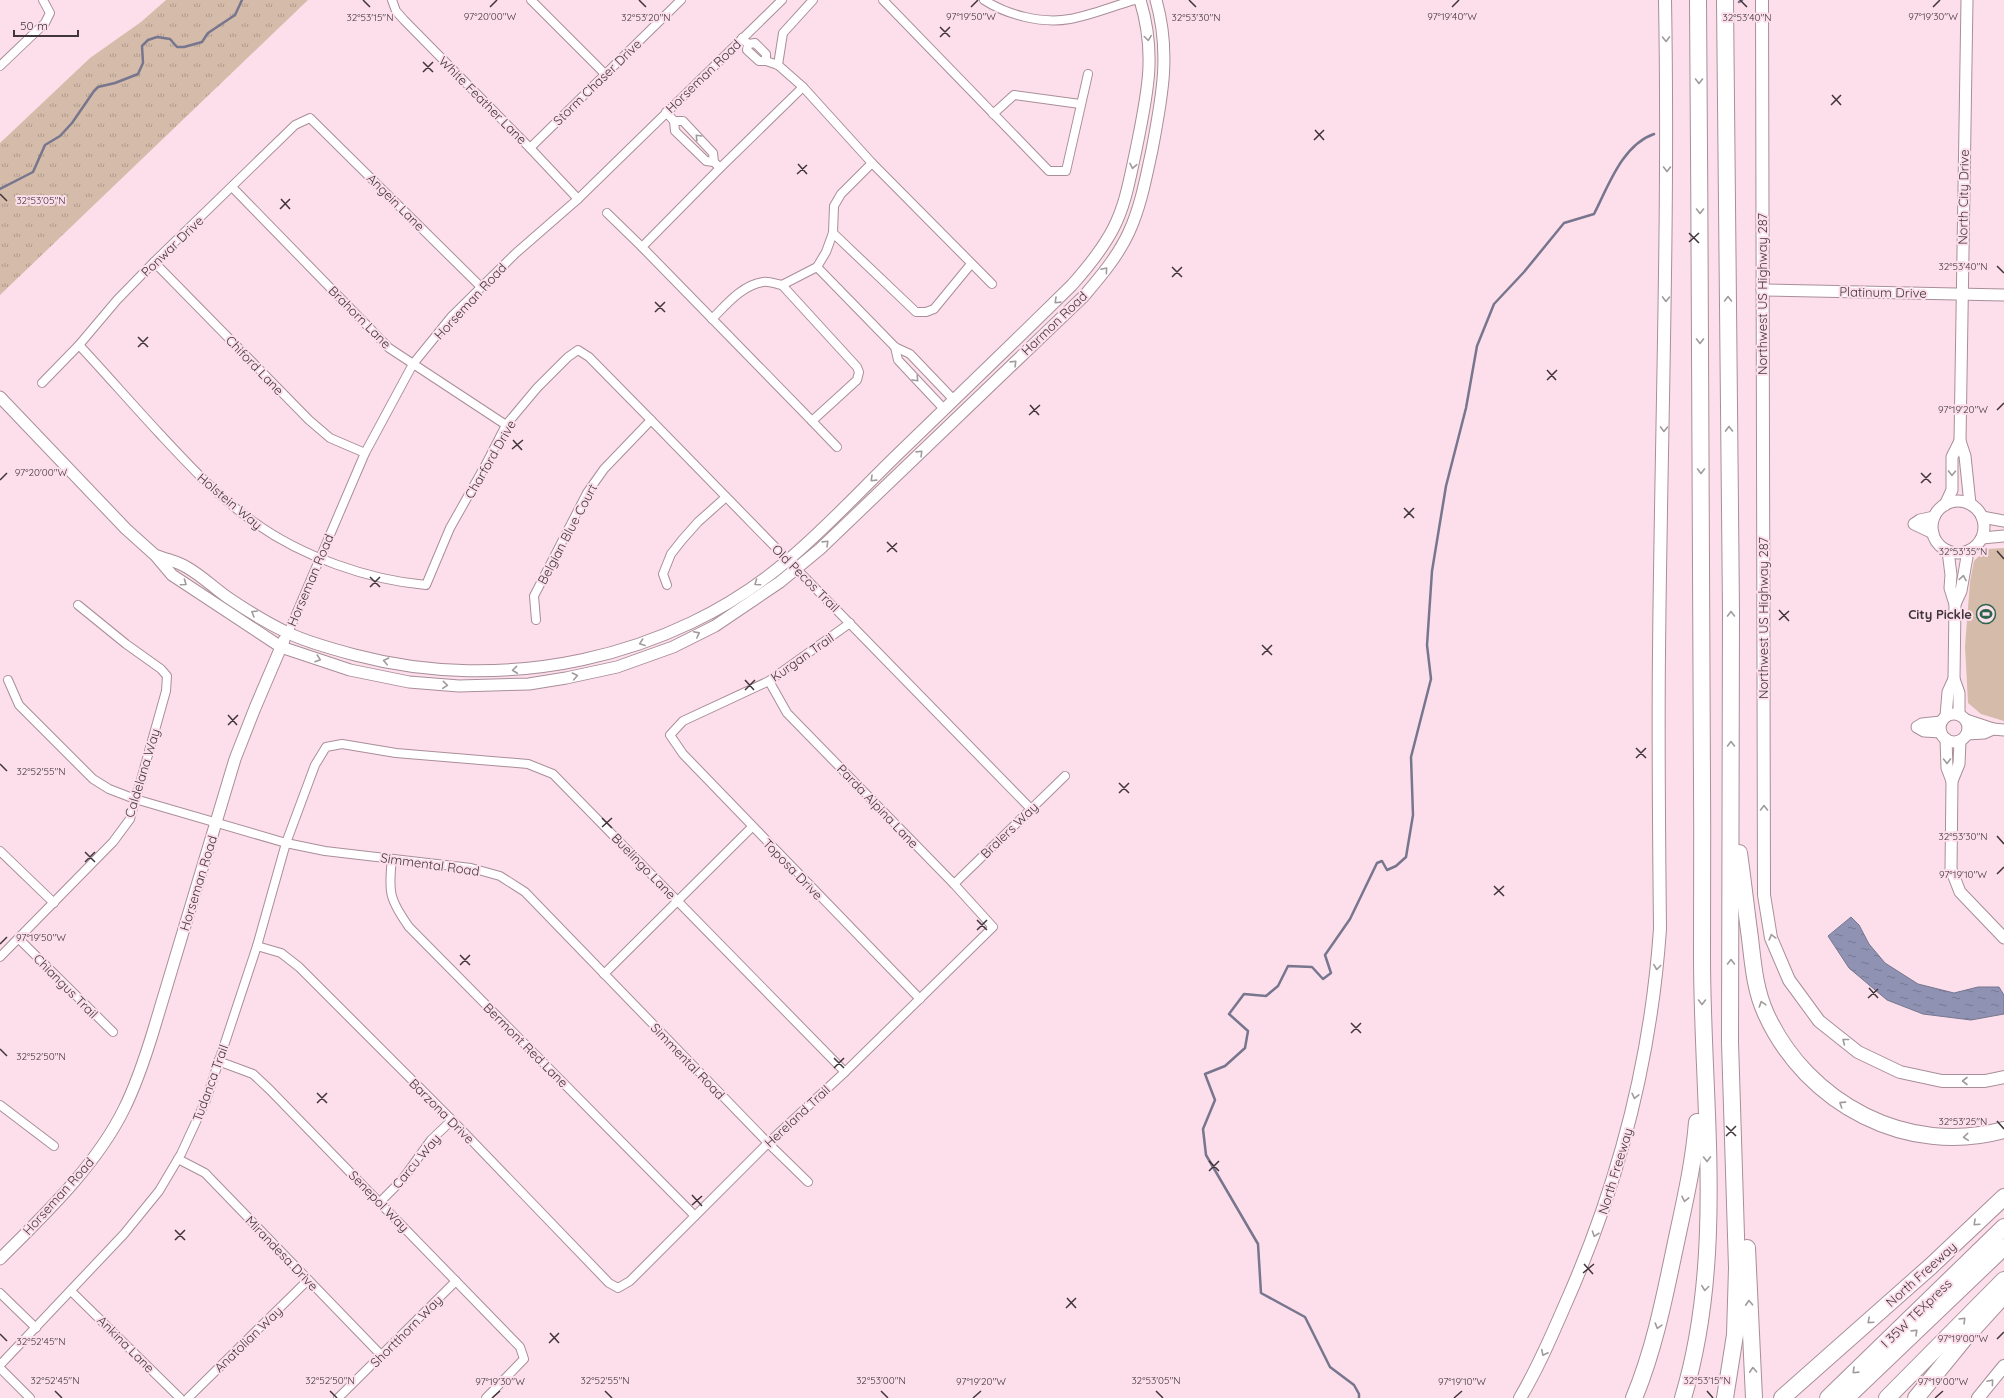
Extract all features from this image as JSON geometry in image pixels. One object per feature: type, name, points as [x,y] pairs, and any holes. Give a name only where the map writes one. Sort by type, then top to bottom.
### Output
[{"type":"highway","points":[[1685,1391],[1699,1332],[1706,1280],[1708,1237],[1702,1022],[1698,0]]},
{"type":"highway","points":[[1725,0],[1731,784],[1730,1001],[1736,1268],[1735,1335],[1725,1398]]},
{"type":"highway","points":[[1731,784],[1755,981],[1766,1014],[1792,1058],[1816,1085],[1857,1114],[1873,1121],[1915,1134],[1939,1137],[1965,1137],[2004,1130]]},
{"type":"highway","points":[[1730,1001],[1740,1085],[1754,1398]]},
{"type":"highway","points":[[1634,1398],[1644,1374],[1663,1307],[1695,1153],[1702,1022]]},
{"type":"highway","name":"North Freeway","points":[[1782,1398],[1925,1271],[2004,1197]]},
{"type":"highway","name":"I 35W TEXpress","points":[[1828,1398],[2004,1227]]},
{"type":"highway","name":"I 35W TEXpress","points":[[1846,1398],[2004,1246]]},
{"type":"highway","points":[[1886,1398],[2004,1280]]},
{"type":"highway","points":[[1916,1398],[1964,1339],[2004,1296]]},
{"type":"main road","name":"North Freeway","points":[[1520,1398],[1547,1346],[1587,1255],[1613,1181],[1628,1130],[1642,1066],[1655,987],[1660,929],[1659,654],[1666,303],[1666,0]]},
{"type":"main road","name":"Northwest US Highway 287","points":[[1762,0],[1764,895],[1771,938],[1789,980],[1819,1021],[1858,1052],[1900,1072],[1942,1081],[1985,1081],[2004,1076]]},
{"type":"main road","points":[[1978,1398],[2004,1366]]},
{"type":"street","points":[[0,66],[45,23],[50,13],[43,0]]},
{"type":"street","name":"White Feather Lane","points":[[392,0],[396,11],[404,20],[578,199]]},
{"type":"street","points":[[531,0],[605,74]]},
{"type":"street","name":"Storm Chaser Drive","points":[[530,148],[680,0]]},
{"type":"street","name":"Horseman Road","points":[[0,1259],[62,1196],[81,1173],[124,1111],[140,1073],[153,1032],[235,759],[281,647],[365,453],[413,364],[452,316],[481,287],[516,253],[578,199],[666,112],[745,41],[782,0]]},
{"type":"street","points":[[778,65],[783,33],[813,0]]},
{"type":"street","points":[[984,0],[998,10],[1036,19],[1069,19],[1135,0]]},
{"type":"street","name":"Harmon Road","points":[[156,556],[186,567],[228,597],[288,632],[354,655],[408,666],[456,671],[502,671],[559,665],[615,652],[663,635],[714,611],[788,560],[1072,285],[1095,259],[1114,228],[1126,199],[1149,82],[1150,49],[1145,18],[1140,0]]},
{"type":"street","name":"Harmon Road","points":[[0,397],[126,529],[156,556],[172,574],[281,647],[350,670],[408,682],[459,686],[529,684],[617,667],[673,646],[715,626],[797,569],[1084,296],[1113,260],[1130,232],[1143,192],[1162,96],[1165,55],[1162,22],[1156,0]]},
{"type":"street","name":"North City Drive","points":[[1967,0],[1961,293],[1960,441],[1966,456],[1970,504]]},
{"type":"street","points":[[885,1],[1048,171],[1066,171],[1088,74]]},
{"type":"street","points":[[745,41],[748,50],[759,61],[766,61],[778,65],[803,87],[872,163],[992,284]]},
{"type":"street","points":[[642,247],[717,165],[803,87]]},
{"type":"street","points":[[993,114],[1014,95],[1080,104]]},
{"type":"street","points":[[666,112],[674,121],[675,131],[706,161],[717,165]]},
{"type":"street","name":"Ponwar Drive","points":[[42,383],[79,345],[117,300],[154,262],[295,125],[310,118]]},
{"type":"street","name":"Angein Lane","points":[[310,118],[481,287]]},
{"type":"street","points":[[674,121],[683,121],[713,153],[717,165]]},
{"type":"street","points":[[712,319],[736,295],[750,286],[764,282],[782,285],[817,267],[826,252],[833,233],[834,206],[841,194],[872,163]]},
{"type":"street","name":"Brahorn Lane","points":[[232,187],[389,348],[506,425]]},
{"type":"street","points":[[607,213],[837,447]]},
{"type":"street","points":[[833,233],[916,312],[926,312],[934,309],[972,264]]},
{"type":"street","name":"Chiford Lane","points":[[154,262],[309,420],[330,438],[365,453]]},
{"type":"street","points":[[817,267],[895,347],[910,354],[954,400]]},
{"type":"street","points":[[782,285],[857,367],[859,372],[857,380],[812,422]]},
{"type":"street","name":"Platinum Drive","points":[[1762,290],[2004,295]]},
{"type":"street","name":"Holstein Way","points":[[79,345],[198,475],[253,522],[278,538],[320,557],[358,571],[398,582],[426,585]]},
{"type":"street","points":[[895,347],[898,360],[944,409]]},
{"type":"street","name":"Old Pecos Trail","points":[[578,350],[589,358],[651,420],[1030,809]]},
{"type":"street","name":"Charford Drive","points":[[426,585],[450,528],[506,425],[537,388],[568,357],[578,350]]},
{"type":"street","name":"Belgian Blue Court","points":[[536,620],[534,596],[587,493],[604,469],[651,420]]},
{"type":"street","name":"North City Drive","points":[[1945,505],[1952,490],[1952,457],[1960,441]]},
{"type":"street","points":[[667,585],[663,574],[671,554],[698,522],[726,497]]},
{"type":"street","points":[[1933,533],[1914,524],[1934,517],[1945,505],[1953,502],[1962,501],[1970,504],[1977,509],[1984,524],[1982,538],[1978,545],[1968,551],[1956,553],[1948,551],[1936,541],[1933,533],[1934,517]]},
{"type":"street","points":[[1982,517],[2004,521]]},
{"type":"street","points":[[1982,538],[2004,536]]},
{"type":"street","points":[[1948,551],[1951,575],[1950,588],[1954,604],[1954,679],[1959,693],[1963,718],[1968,730],[1963,737],[1959,764],[1952,781],[1950,869],[1960,892],[2004,938]]},
{"type":"street","points":[[1954,604],[1961,591],[1968,551]]},
{"type":"street","name":"Caldelana Way","points":[[0,957],[121,833],[130,819],[166,691],[166,676],[161,669],[126,644],[78,605]]},
{"type":"street","name":"Kurgan Trail","points":[[670,734],[683,721],[769,681],[850,623]]},
{"type":"street","points":[[1952,781],[1947,768],[1944,727],[1948,692],[1954,679]]},
{"type":"street","name":"Simmental Road","points":[[8,680],[19,705],[93,779],[109,790],[286,843],[325,851],[471,868],[500,876],[525,892],[768,1143],[808,1182]]},
{"type":"street","name":"Parda Alpina Lane","points":[[769,681],[787,713],[954,884],[993,927]]},
{"type":"street","points":[[1944,727],[1950,714],[1998,730]]},
{"type":"street","points":[[1944,727],[1955,742],[1963,737],[1998,730]]},
{"type":"street","name":"Toposa Drive","points":[[670,734],[683,754],[920,999]]},
{"type":"street","name":"Buelingo Lane","points":[[326,747],[342,744],[396,752],[528,764],[553,774],[845,1072]]},
{"type":"street","name":"Tudanca Trail","points":[[0,1365],[72,1291],[124,1234],[154,1197],[178,1159],[206,1100],[256,946],[286,843],[315,765],[326,747]]},
{"type":"street","name":"Bralers Way","points":[[954,884],[1065,776]]},
{"type":"street","points":[[604,974],[752,827]]},
{"type":"street","points":[[0,851],[54,903]]},
{"type":"street","name":"Bermont Red Lane","points":[[392,859],[390,881],[394,905],[409,927],[695,1216]]},
{"type":"street","name":"Hereland Trail","points":[[618,1288],[630,1281],[768,1143],[845,1072],[993,927]]},
{"type":"street","name":"Chiangus Trail","points":[[19,939],[113,1032]]},
{"type":"street","name":"Barzona Drive","points":[[256,946],[281,953],[299,967],[452,1120],[609,1284],[618,1288]]},
{"type":"street","name":"Senepol Way","points":[[218,1061],[252,1074],[380,1202],[520,1347],[524,1359],[486,1398]]},
{"type":"street","points":[[0,1105],[54,1146]]},
{"type":"street","name":"Carcu Way","points":[[380,1202],[402,1180],[431,1140],[452,1120]]},
{"type":"street","name":"Mirandesa Drive","points":[[178,1159],[205,1173],[381,1355]]},
{"type":"street","name":"Anatolian Way","points":[[188,1398],[308,1280]]},
{"type":"street","name":"Shortthorn Way","points":[[338,1398],[456,1281]]},
{"type":"street","name":"Ankina Lane","points":[[72,1291],[180,1398]]},
{"type":"street","points":[[0,1293],[36,1328]]},
{"type":"street","points":[[0,1368],[30,1398]]},
{"type":"green space","points":[[166,0],[308,0],[0,295],[0,143],[90,58],[141,22]]},
{"type":"green space","name":"City Pickle","points":[[2004,548],[2004,721],[1981,714],[1968,703],[1965,646],[1970,582],[1974,561],[1986,549]]},
{"type":"water","points":[[1851,917],[1859,925],[1869,944],[1885,963],[1918,984],[1954,993],[1978,987],[1999,987],[2004,995],[2004,1014],[1971,1020],[1923,1014],[1887,1000],[1849,968],[1828,936]]},
{"type":"waterway","points":[[0,189],[33,172],[45,145],[60,136],[72,123],[98,87],[115,83],[138,74],[143,63],[142,46],[148,40],[157,37],[170,39],[177,47],[184,47],[202,42],[208,33],[235,15],[242,0]]},
{"type":"waterway","points":[[1359,1398],[1359,1394],[1354,1385],[1330,1367],[1305,1317],[1261,1293],[1258,1244],[1206,1155],[1203,1129],[1215,1100],[1205,1074],[1225,1066],[1245,1048],[1248,1031],[1229,1014],[1244,994],[1266,996],[1278,986],[1288,966],[1312,967],[1323,979],[1331,973],[1325,955],[1350,919],[1377,863],[1382,861],[1387,870],[1396,866],[1406,857],[1413,815],[1411,757],[1431,679],[1427,645],[1432,571],[1446,486],[1466,408],[1477,346],[1494,304],[1524,272],[1564,223],[1594,214],[1617,168],[1625,157],[1633,147],[1643,139],[1654,134]]},
{"type":"place","name":"City Pickle","points":[[1986,614]]}]
